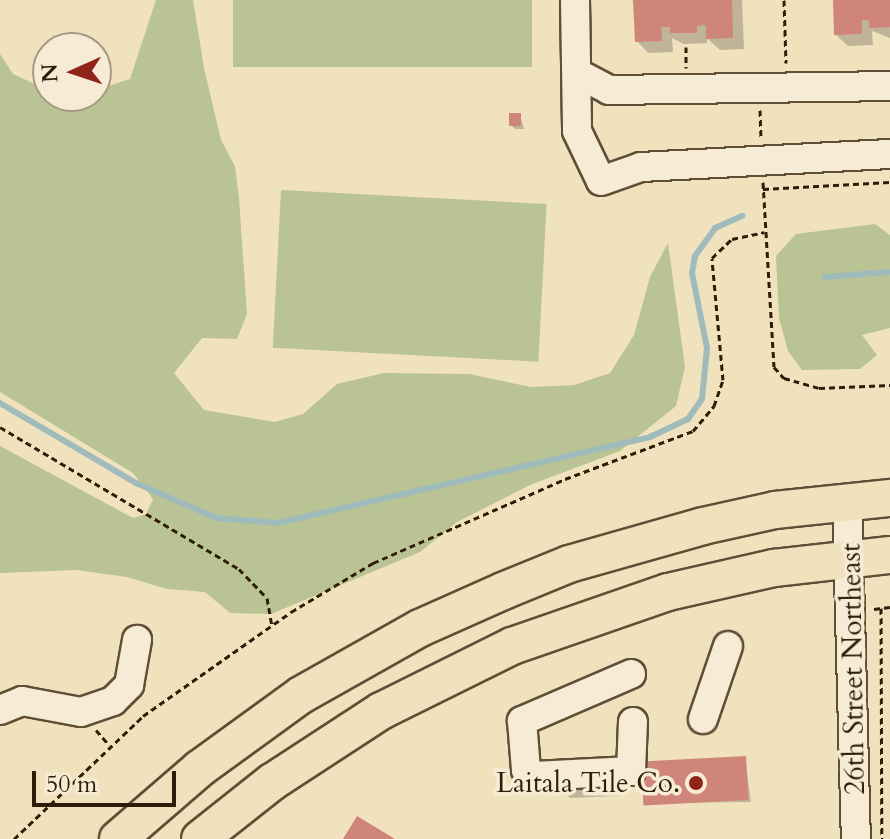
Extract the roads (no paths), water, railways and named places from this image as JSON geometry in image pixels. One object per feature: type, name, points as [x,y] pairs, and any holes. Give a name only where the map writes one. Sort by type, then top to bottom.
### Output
[{"type":"main road","points":[[118,839],[199,769],[301,695],[420,628],[516,586],[618,549],[732,519],[847,500],[890,498]]},
{"type":"main road","points":[[200,839],[272,782],[381,711],[512,646],[668,592],[852,557],[890,555]]},
{"type":"street","points":[[575,0],[579,74],[577,131],[601,181],[641,167],[890,154]]},
{"type":"street","points":[[579,74],[609,90],[890,86]]},
{"type":"street","name":"26th Street Northeast","points":[[847,500],[852,557],[856,839]]},
{"type":"street","points":[[0,710],[22,701],[81,712],[113,701],[129,685],[137,640]]},
{"type":"street","points":[[703,719],[728,646]]},
{"type":"street","points":[[631,674],[522,721],[526,770],[534,776],[631,771],[633,722]]},
{"type":"waterway","points":[[0,403],[136,483],[216,518],[278,523],[650,437],[688,419],[702,399],[707,348],[692,273],[695,256],[715,228],[742,216]]},
{"type":"waterway","points":[[825,277],[890,272]]},
{"type":"place","name":"Laitala Tile Co.","points":[[696,783]]}]
